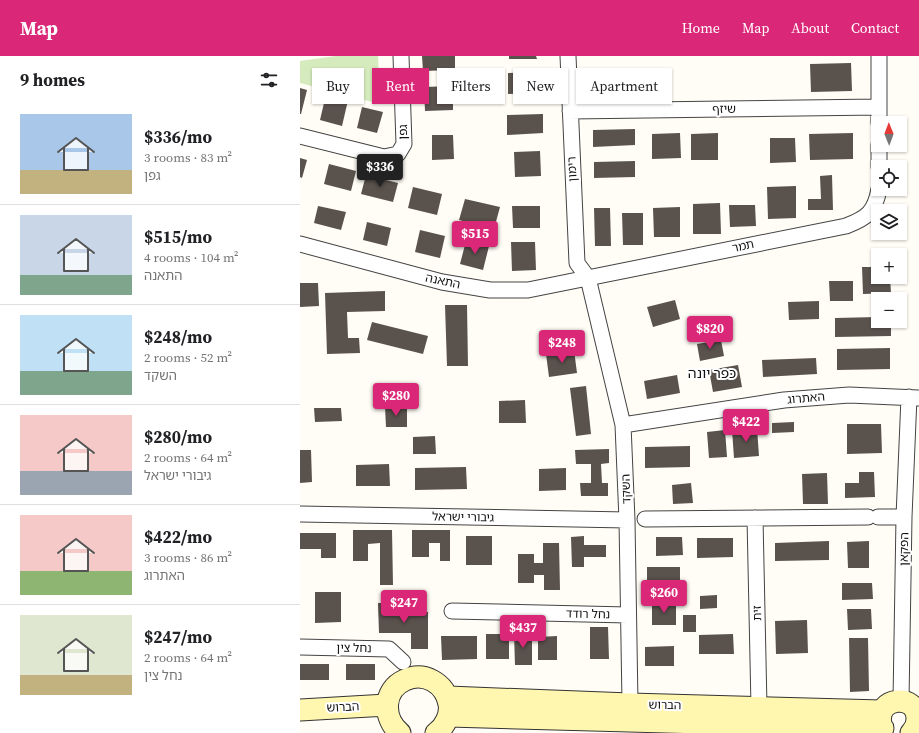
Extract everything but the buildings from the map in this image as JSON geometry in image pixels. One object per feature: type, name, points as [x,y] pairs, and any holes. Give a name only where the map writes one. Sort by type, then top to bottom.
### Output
[{"type":"street","name":"גפן","points":[[300,136],[384,157],[398,154],[404,144],[401,56]]},
{"type":"street","name":"רימון","points":[[568,56],[577,263],[588,278]]},
{"type":"street","points":[[879,56],[879,116]]},
{"type":"street","name":"שיזף","points":[[570,112],[879,107]]},
{"type":"street","name":"תמר","points":[[588,278],[846,226],[861,220],[871,212],[878,196]]},
{"type":"street","name":"התאנה","points":[[300,244],[442,282],[490,290],[528,290],[588,278]]},
{"type":"street","name":"השקד","points":[[588,278],[623,426],[627,520],[630,704]]},
{"type":"street","name":"האתרוג","points":[[623,426],[784,400],[849,395],[914,398]]},
{"type":"street","name":"הפקאן","points":[[913,718],[904,517],[914,398]]},
{"type":"street","name":"גיבורי ישראל","points":[[300,514],[627,520]]},
{"type":"street","points":[[645,519],[904,517]]},
{"type":"street","name":"זית","points":[[755,518],[759,707]]},
{"type":"street","name":"נחל רודד","points":[[452,611],[628,615]]},
{"type":"street","name":"נחל צין","points":[[300,647],[389,649],[403,662]]},
{"type":"street","points":[[400,733],[391,724],[387,712],[387,705],[390,695],[396,686],[404,680],[414,677],[424,677],[434,681],[442,688],[448,706],[445,725],[436,733]]},
{"type":"street","points":[[884,724],[890,703],[913,718]]},
{"type":"street","name":"הברוש","points":[[448,706],[630,704],[759,707],[884,724]]},
{"type":"street","name":"הברוש","points":[[300,710],[387,705]]},
{"type":"street","name":"הברוש","points":[[448,706],[884,724]]},
{"type":"green space","points":[[336,56],[378,56],[378,68],[372,68],[372,102],[364,100],[364,68],[312,68],[312,86],[300,83],[300,61]]},
{"type":"district","name":"כפר יונה","points":[[712,373]]}]
